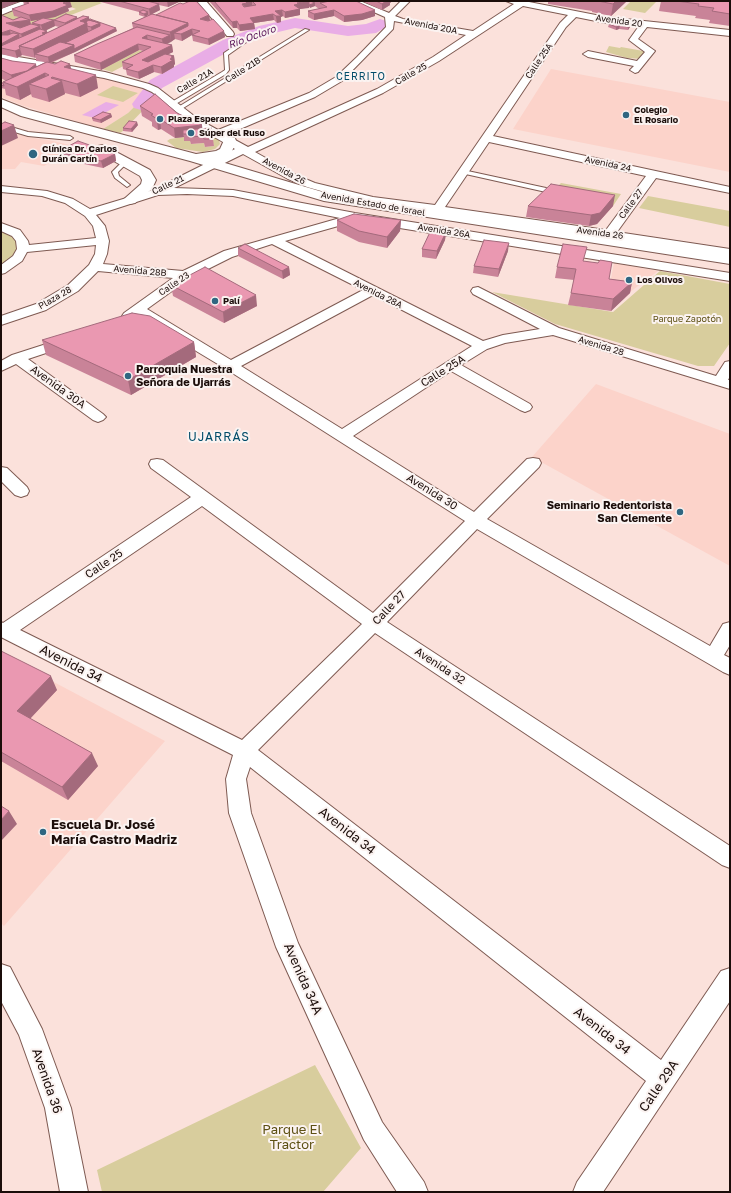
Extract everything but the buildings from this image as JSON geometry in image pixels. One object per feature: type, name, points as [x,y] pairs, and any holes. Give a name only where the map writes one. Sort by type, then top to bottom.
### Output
[{"type":"main road","name":"Avenida Estado de Israel","points":[[1,103],[26,113],[50,120],[195,158],[324,197],[730,259]]},
{"type":"main road","points":[[1,118],[92,146],[155,163]]},
{"type":"main road","points":[[35,128],[48,127],[53,122],[50,120]]},
{"type":"main road","points":[[66,137],[59,133],[64,128],[80,128]]},
{"type":"main road","points":[[195,158],[210,158],[221,154],[226,151],[230,141]]},
{"type":"main road","points":[[92,146],[126,161],[145,173],[149,180],[147,186],[130,200]]},
{"type":"main road","name":"Avenida Estado de Israel","points":[[178,169],[281,197],[318,204],[690,262],[730,270]]},
{"type":"street","points":[[1,12],[31,1]]},
{"type":"street","points":[[201,1],[230,34]]},
{"type":"street","name":"Avenida 20A","points":[[353,1],[389,17],[473,34]]},
{"type":"street","points":[[218,134],[312,95],[338,79],[360,59],[390,27],[389,17],[406,1]]},
{"type":"street","name":"Avenida 20","points":[[509,1],[537,3],[574,14],[606,20],[730,33]]},
{"type":"street","name":"Calle 25","points":[[246,150],[380,91],[436,59],[522,3]]},
{"type":"street","name":"Calle 25A","points":[[438,209],[563,25],[574,14]]},
{"type":"street","points":[[588,54],[638,67],[650,51],[633,40],[644,25]]},
{"type":"street","name":"Avenida 26","points":[[1,57],[113,76],[151,88],[194,121],[292,177],[311,185],[339,193],[373,200],[730,253]]},
{"type":"street","points":[[53,66],[68,59]]},
{"type":"street","name":"Avenida 24","points":[[485,138],[730,190]]},
{"type":"street","name":"Calle 21","points":[[89,213],[157,192],[212,164],[246,150]]},
{"type":"street","name":"Calle 27","points":[[609,234],[653,174]]},
{"type":"street","points":[[1,189],[43,193],[69,201],[89,213],[100,226],[103,241],[22,249]]},
{"type":"street","name":"Avenida 26A","points":[[157,192],[187,190],[233,193],[355,217],[644,262],[730,278]]},
{"type":"street","name":"Calle 23","points":[[116,324],[138,310],[185,275],[228,254],[355,217]]},
{"type":"street","points":[[1,227],[16,233],[22,241],[22,249],[18,258],[9,266],[1,270]]},
{"type":"street","name":"Avenida 28A","points":[[274,240],[371,291],[482,346]]},
{"type":"street","name":"Plaza 28","points":[[1,321],[41,307],[74,288],[94,267],[101,254],[103,241]]},
{"type":"street","name":"Avenida 28B","points":[[94,267],[185,275]]},
{"type":"street","points":[[231,366],[371,291]]},
{"type":"street","name":"Avenida 28","points":[[478,291],[554,332],[725,384]]},
{"type":"street","name":"Avenida 30","points":[[138,310],[231,366],[475,520],[730,667]]},
{"type":"street","name":"Calle 25A","points":[[343,436],[482,346],[504,339],[554,332]]},
{"type":"street","points":[[1,367],[17,358],[82,336]]},
{"type":"street","name":"Avenida 30A","points":[[17,358],[98,416]]},
{"type":"street","points":[[451,365],[525,407]]},
{"type":"street","points":[[725,384],[730,365]]},
{"type":"street","name":"Calle 27","points":[[244,751],[533,463]]},
{"type":"street","name":"Avenida 32","points":[[157,464],[374,623],[730,858]]},
{"type":"street","points":[[1,472],[21,491]]},
{"type":"street","name":"Calle 25","points":[[3,630],[202,498]]},
{"type":"street","points":[[713,657],[730,629]]},
{"type":"street","name":"Avenida 34","points":[[3,630],[244,751],[664,1079]]},
{"type":"street","name":"Avenida 34A","points":[[244,751],[236,779],[240,813],[288,947],[372,1132],[414,1192]]},
{"type":"street","name":"Avenida 36","points":[[1,976],[29,1029],[58,1108],[74,1192]]},
{"type":"street","name":"Calle 29A","points":[[587,1192],[730,980]]},
{"type":"lane","name":"Calle 21B","points":[[175,106],[307,30]]},
{"type":"lane","name":"Calle 21A","points":[[175,106],[224,73],[227,70],[225,60],[226,54],[250,38]]},
{"type":"lane","points":[[1,126],[28,134],[66,137]]},
{"type":"lane","points":[[126,161],[115,172],[117,177],[127,185]]},
{"type":"lane","points":[[463,172],[546,190]]},
{"type":"shaded area","points":[[1,60],[107,77],[148,90],[143,98],[128,113],[103,129],[24,106],[1,97]]},
{"type":"shaded area","name":"Colegio El Rosario","points":[[551,69],[730,102],[730,172],[513,129]]},
{"type":"shaded area","points":[[106,102],[119,105],[95,118],[82,115]]},
{"type":"shaded area","name":"Clínica Dr. Carlos Durán Cartín","points":[[1,129],[28,137],[78,147],[44,166],[21,162],[15,169],[1,169]]},
{"type":"shaded area","name":"Los Olivos","points":[[614,263],[658,271],[630,292],[609,289]]},
{"type":"shaded area","name":"Seminario Redentorista San Clemente","points":[[596,384],[730,434],[730,566],[532,457]]},
{"type":"shaded area","name":"Escuela Dr. José María Castro Madriz","points":[[1,654],[165,741],[4,926],[1,923]]},
{"type":"green space","points":[[97,1],[102,3],[22,34],[19,28],[25,27],[1,16],[24,7],[45,19],[76,9],[58,2]]},
{"type":"green space","points":[[631,1],[657,1],[645,13],[623,9]]},
{"type":"green space","points":[[609,46],[649,52],[642,59],[627,58],[606,52]]},
{"type":"green space","points":[[139,50],[148,53],[112,72],[102,69]]},
{"type":"green space","points":[[113,86],[138,93],[123,102],[97,95]]},
{"type":"green space","points":[[148,90],[152,93],[154,99],[123,131],[120,133],[103,129],[128,113],[143,98]]},
{"type":"green space","points":[[211,135],[219,140],[220,144],[215,149],[203,152],[176,148],[167,141],[170,139],[184,137],[184,141],[190,141],[191,144],[204,143],[205,147],[214,146]]},
{"type":"green space","points":[[561,183],[621,194],[613,206],[549,195]]},
{"type":"green space","points":[[648,196],[730,211],[730,227],[639,208]]},
{"type":"green space","points":[[1,231],[11,236],[16,241],[18,248],[15,254],[1,267]]},
{"type":"green space","name":"Parque Zapotón","points":[[660,271],[730,284],[730,343],[714,366],[698,366],[555,324],[492,292],[613,312]]},
{"type":"green space","name":"Parque El Tractor","points":[[315,1065],[361,1148],[323,1192],[102,1192],[97,1170]]},
{"type":"waterway","name":"Río Ocloro","points":[[141,104],[156,84],[229,44],[265,30],[295,23],[348,31],[370,29],[380,24]]},
{"type":"place","name":"Colegio El Rosario","points":[[626,115]]},
{"type":"place","name":"Plaza Esperanza","points":[[160,119]]},
{"type":"place","name":"Súper del Ruso","points":[[191,133]]},
{"type":"place","name":"Clínica Dr. Carlos Durán Cartín","points":[[33,154]]},
{"type":"place","name":"Los Olivos","points":[[629,280]]},
{"type":"place","name":"Palí","points":[[215,301]]},
{"type":"place","name":"Parroquia Nuestra Señora de Ujarrás","points":[[128,376]]},
{"type":"place","name":"Seminario Redentorista San Clemente","points":[[680,512]]},
{"type":"place","name":"Escuela Dr. José María Castro Madriz","points":[[43,832]]},
{"type":"district","name":"CERRITO","points":[[361,77]]},
{"type":"district","name":"UJARRÁS","points":[[219,437]]}]
